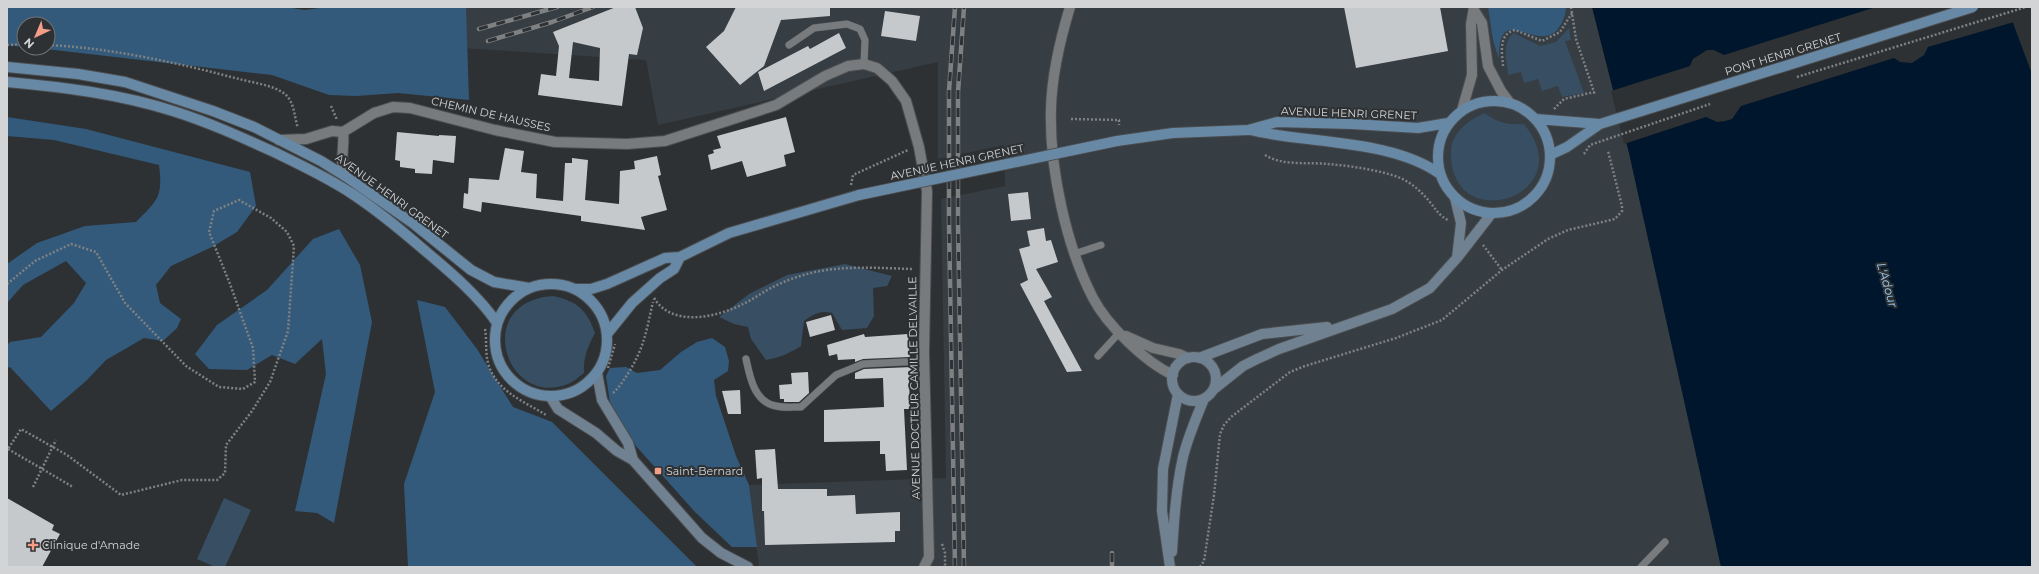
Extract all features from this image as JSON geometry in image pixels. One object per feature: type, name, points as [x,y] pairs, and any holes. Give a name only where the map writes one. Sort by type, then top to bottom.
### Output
[{"type":"main road","name":"PONT HENRI GRENET","points":[[1550,155],[1600,124],[1973,7]]},
{"type":"main road","name":"AVENUE HENRI GRENET","points":[[7,67],[78,74],[125,82],[213,111],[254,127],[345,176],[414,224],[471,270],[494,282],[529,288]]},
{"type":"main road","name":"AVENUE HENRI GRENET","points":[[7,82],[54,86],[94,92],[173,111],[207,123],[286,158],[354,195],[397,228],[441,264],[490,312],[497,323]]},
{"type":"main road","points":[[1494,100],[1510,103],[1524,109],[1536,119],[1546,136],[1550,155],[1548,173],[1540,190],[1526,203],[1510,211],[1492,213],[1472,209],[1455,198],[1446,187],[1440,174],[1438,147],[1442,134],[1448,123],[1462,110],[1477,103],[1494,100]]},
{"type":"main road","name":"PONT HENRI GRENET","points":[[1536,119],[1600,124]]},
{"type":"main road","name":"AVENUE HENRI GRENET","points":[[574,289],[592,289],[608,284],[665,258],[680,257],[729,233],[811,208],[859,196],[1117,141],[1172,133],[1248,130],[1277,122],[1418,128],[1448,123]]},
{"type":"main road","name":"AVENUE HENRI GRENET","points":[[1248,130],[1277,136],[1337,143],[1408,157],[1429,166],[1440,174]]},
{"type":"main road","points":[[1455,198],[1461,223],[1457,258]]},
{"type":"main road","points":[[1171,567],[1174,522],[1183,458],[1192,428],[1204,399],[1243,366],[1256,359],[1279,349],[1392,309],[1430,288],[1457,258],[1492,213]]},
{"type":"main road","name":"AVENUE HENRI GRENET","points":[[612,336],[632,303],[660,278],[674,269],[680,257]]},
{"type":"main road","points":[[544,284],[559,285],[574,289],[590,300],[602,315],[612,336],[606,354],[597,373],[588,383],[576,390],[563,395],[550,396],[533,393],[517,385],[505,373],[498,357],[495,340],[497,323],[504,309],[516,297],[529,288],[544,284]]},
{"type":"main road","points":[[1204,399],[1190,401],[1178,394],[1174,388],[1173,375],[1178,365],[1188,358],[1199,358],[1262,334],[1345,325]]},
{"type":"main road","points":[[1199,358],[1210,364],[1214,370],[1216,383],[1214,389]]},
{"type":"main road","points":[[597,373],[602,400],[628,442],[633,460]]},
{"type":"main road","points":[[1171,567],[1162,511],[1163,469],[1178,394]]},
{"type":"main road","points":[[550,396],[558,409],[596,433],[617,452],[633,460],[702,538],[720,553],[748,567]]},
{"type":"street","points":[[1070,7],[1056,61],[1052,84],[1051,127],[1057,183],[1074,254],[1094,299],[1119,333],[1140,353],[1162,370],[1173,375]]},
{"type":"street","points":[[1474,8],[1482,23],[1488,66],[1501,91],[1510,103]]},
{"type":"street","points":[[1462,110],[1472,75],[1473,49],[1471,24],[1474,8]]},
{"type":"street","name":"CHEMIN DE HAUSSES","points":[[279,140],[306,139],[332,131],[343,132],[374,113],[393,107],[410,108],[495,130],[555,142],[627,144],[665,141],[776,105],[825,76],[848,66],[864,64]]},
{"type":"street","name":"AVENUE DOCTEUR CAMILLE DELVAILLE","points":[[864,64],[877,68],[892,81],[906,101],[924,171],[926,208],[924,361],[929,557],[924,567]]},
{"type":"street","points":[[343,132],[342,169],[345,176]]},
{"type":"street","points":[[1119,333],[1152,348],[1179,354],[1188,358]]},
{"type":"lane","points":[[788,45],[814,28],[847,24],[860,29],[865,40],[864,64]]},
{"type":"lane","points":[[1074,254],[1101,245]]},
{"type":"lane","points":[[1098,356],[1119,333]]},
{"type":"lane","points":[[746,359],[751,382],[761,399],[775,406],[802,407],[836,375],[863,364],[924,361]]},
{"type":"lane","points":[[1641,567],[1664,542]]},
{"type":"path","points":[[1571,7],[1576,38],[1595,95]]},
{"type":"path","points":[[1795,78],[2026,7]]},
{"type":"path","points":[[1504,69],[1503,38],[1506,33],[1515,30],[1538,41],[1547,40],[1560,32],[1572,13]]},
{"type":"path","points":[[56,46],[82,48],[142,58],[215,73],[267,86],[285,94],[290,100],[295,113],[297,126],[306,139]]},
{"type":"path","points":[[1554,109],[1564,99],[1594,92]]},
{"type":"path","points":[[1584,154],[1590,145],[1713,104]]},
{"type":"path","points":[[331,106],[337,120]]},
{"type":"path","points":[[1071,119],[1119,120],[1118,125]]},
{"type":"path","points":[[1200,567],[1204,561],[1213,502],[1220,434],[1224,424],[1290,372],[1396,338],[1442,320],[1502,270],[1554,236],[1568,230],[1615,219],[1619,216],[1622,206],[1608,151]]},
{"type":"path","points":[[853,175],[896,155]]},
{"type":"path","points":[[1265,155],[1272,159],[1281,161],[1327,164],[1364,169],[1395,176],[1413,186],[1428,199],[1441,216],[1452,222]]},
{"type":"path","points":[[7,284],[35,261],[70,244],[96,252],[125,304],[186,366],[220,387],[243,389],[254,382],[253,348],[230,284],[208,232],[214,212],[239,200],[271,218],[287,232],[294,246],[288,331],[270,382],[252,411],[226,445],[225,473],[217,480],[182,480],[121,495],[67,454],[21,429],[8,449],[73,488]]},
{"type":"path","points":[[1481,243],[1502,270]]},
{"type":"path","points":[[611,394],[623,380],[642,350],[654,298],[667,312],[674,315],[691,317],[715,313],[742,305],[776,285],[808,274],[867,268],[925,269]]},
{"type":"path","points":[[648,298],[654,293]]},
{"type":"path","points":[[484,323],[489,365],[497,381],[510,394],[550,418]]},
{"type":"path","points":[[607,370],[612,336]]},
{"type":"path","points":[[33,487],[54,448],[56,440]]},
{"type":"shaded area","points":[[7,7],[285,7],[305,10],[327,7],[466,7],[469,100],[398,93],[356,96],[329,95],[272,75],[56,50],[56,16],[16,16],[16,46],[7,45]]},
{"type":"shaded area","points":[[453,7],[1592,7],[1629,153],[1721,567],[759,567],[749,485],[946,478],[941,199],[1005,186],[1004,145],[938,159],[938,62],[658,125],[646,60],[463,48]]},
{"type":"shaded area","points":[[1488,7],[1566,7],[1566,10],[1561,25],[1557,30],[1548,35],[1539,36],[1511,30],[1505,33],[1500,42],[1499,59],[1493,40]]},
{"type":"shaded area","points":[[1569,28],[1571,40],[1565,41],[1584,93],[1562,97],[1558,86],[1542,91],[1538,79],[1524,83],[1521,72],[1508,75],[1506,47],[1507,41],[1514,33],[1540,46],[1556,42]]},
{"type":"shaded area","points":[[1485,113],[1503,123],[1524,124],[1538,150],[1537,171],[1526,188],[1509,198],[1489,200],[1470,194],[1456,178],[1451,152],[1454,139],[1457,133],[1467,123]]},
{"type":"shaded area","points":[[7,117],[86,129],[250,172],[256,206],[237,232],[212,247],[171,266],[156,285],[160,303],[181,319],[177,328],[163,341],[144,338],[106,360],[86,381],[51,411],[10,367],[7,368],[7,345],[10,342],[41,337],[74,303],[86,283],[66,261],[23,285],[7,303],[7,264],[37,243],[85,226],[136,222],[154,203],[157,197],[160,184],[159,165],[54,140],[7,136]]},
{"type":"shaded area","points":[[339,229],[360,265],[372,322],[334,523],[317,513],[295,511],[326,374],[322,339],[295,364],[272,355],[247,370],[209,369],[195,354],[217,325],[267,290],[313,239]]},
{"type":"shaded area","points":[[845,264],[892,276],[887,286],[873,288],[874,316],[867,328],[842,330],[832,313],[817,313],[804,321],[801,346],[784,355],[766,360],[751,339],[748,327],[734,324],[719,317],[749,294],[787,275]]},
{"type":"shaded area","points":[[553,296],[569,301],[580,308],[588,318],[595,333],[586,352],[584,373],[568,384],[546,388],[528,382],[514,369],[506,352],[505,333],[512,316],[528,303]]},
{"type":"shaded area","points":[[417,300],[445,307],[477,349],[513,407],[552,422],[697,567],[408,567],[404,484],[435,392]]},
{"type":"shaded area","points":[[712,338],[725,347],[729,361],[728,371],[714,380],[716,396],[736,456],[749,485],[757,547],[732,547],[695,512],[636,446],[610,403],[606,376],[610,368],[626,367],[637,373],[660,370],[681,352],[697,342]]},
{"type":"shaded area","points":[[224,498],[251,510],[225,567],[215,567],[197,559]]},
{"type":"water","name":"L'Adour","points":[[1592,7],[2007,7],[2032,74],[2032,567],[1721,567],[1629,153]]},
{"type":"pier","points":[[1876,7],[2009,7],[2014,22],[1928,47],[1924,55],[1912,63],[1900,62],[1894,58],[1741,106],[1732,119],[1717,122],[1706,117],[1624,144],[1611,91],[1690,66],[1693,59],[1707,50],[1714,50],[1724,55]]},
{"type":"building","points":[[616,7],[635,7],[643,28],[637,55],[629,54],[622,106],[538,95],[541,74],[556,76],[559,46],[553,32]],"holes":[[[573,42],[600,48],[599,81],[569,78]]]},
{"type":"building","points":[[736,7],[830,7],[830,16],[781,20],[764,66],[740,85],[706,47],[724,31]]},
{"type":"building","points":[[1344,7],[1440,7],[1448,51],[1356,68]]},
{"type":"building","points":[[885,11],[920,16],[916,41],[881,36]]},
{"type":"building","points":[[839,33],[846,48],[764,91],[758,72],[808,46],[810,49]]},
{"type":"building","points":[[786,117],[795,152],[784,155],[786,166],[747,177],[742,161],[711,170],[708,155],[714,153],[713,150],[721,148],[717,136]]},
{"type":"building","points":[[397,132],[456,136],[454,163],[433,160],[432,174],[415,173],[415,169],[400,167],[400,161],[395,160]]},
{"type":"building","points":[[505,148],[524,151],[521,172],[537,174],[536,198],[563,201],[565,163],[572,163],[572,158],[588,160],[585,200],[619,204],[620,171],[635,169],[634,161],[657,156],[661,175],[658,176],[667,210],[641,217],[645,230],[581,221],[581,216],[482,202],[481,212],[463,208],[464,193],[468,194],[469,178],[499,180]]},
{"type":"building","points":[[1028,192],[1031,219],[1011,221],[1008,194]]},
{"type":"building","points":[[1044,228],[1046,241],[1051,240],[1058,262],[1036,269],[1052,297],[1044,301],[1082,371],[1067,372],[1020,284],[1028,280],[1019,249],[1030,246],[1027,231]]},
{"type":"building","points":[[831,315],[835,330],[810,337],[806,322]]},
{"type":"building","points":[[864,334],[865,337],[908,334],[910,357],[863,359],[855,362],[855,359],[838,360],[837,354],[829,356],[827,345]]},
{"type":"building","points":[[912,367],[912,378],[909,378],[910,409],[904,409],[907,470],[886,471],[885,454],[880,454],[880,441],[824,442],[824,410],[884,407],[883,378],[855,379],[855,373],[864,369]]},
{"type":"building","points":[[808,372],[809,393],[799,402],[784,402],[784,399],[780,399],[779,385],[792,384],[791,373]]},
{"type":"building","points":[[740,390],[741,414],[728,414],[722,391]]},
{"type":"building","points":[[775,449],[778,489],[827,489],[827,496],[855,495],[856,514],[900,512],[900,531],[895,531],[895,542],[765,545],[764,511],[762,511],[762,478],[757,479],[755,450]]},
{"type":"building","points":[[7,498],[54,525],[52,530],[60,534],[42,567],[7,567]]},
{"type":"railway","points":[[479,29],[557,7]]},
{"type":"railway","points":[[488,41],[552,22],[593,7]]},
{"type":"railway","points":[[955,7],[949,91],[949,222],[955,567]]},
{"type":"railway","points":[[964,7],[958,92],[958,222],[964,567]]},
{"type":"railway","points":[[1112,553],[1112,567]]},
{"type":"place","name":"Saint-Bernard","points":[[658,471]]},
{"type":"place","name":"Clinique d'Amade","points":[[33,545]]}]
